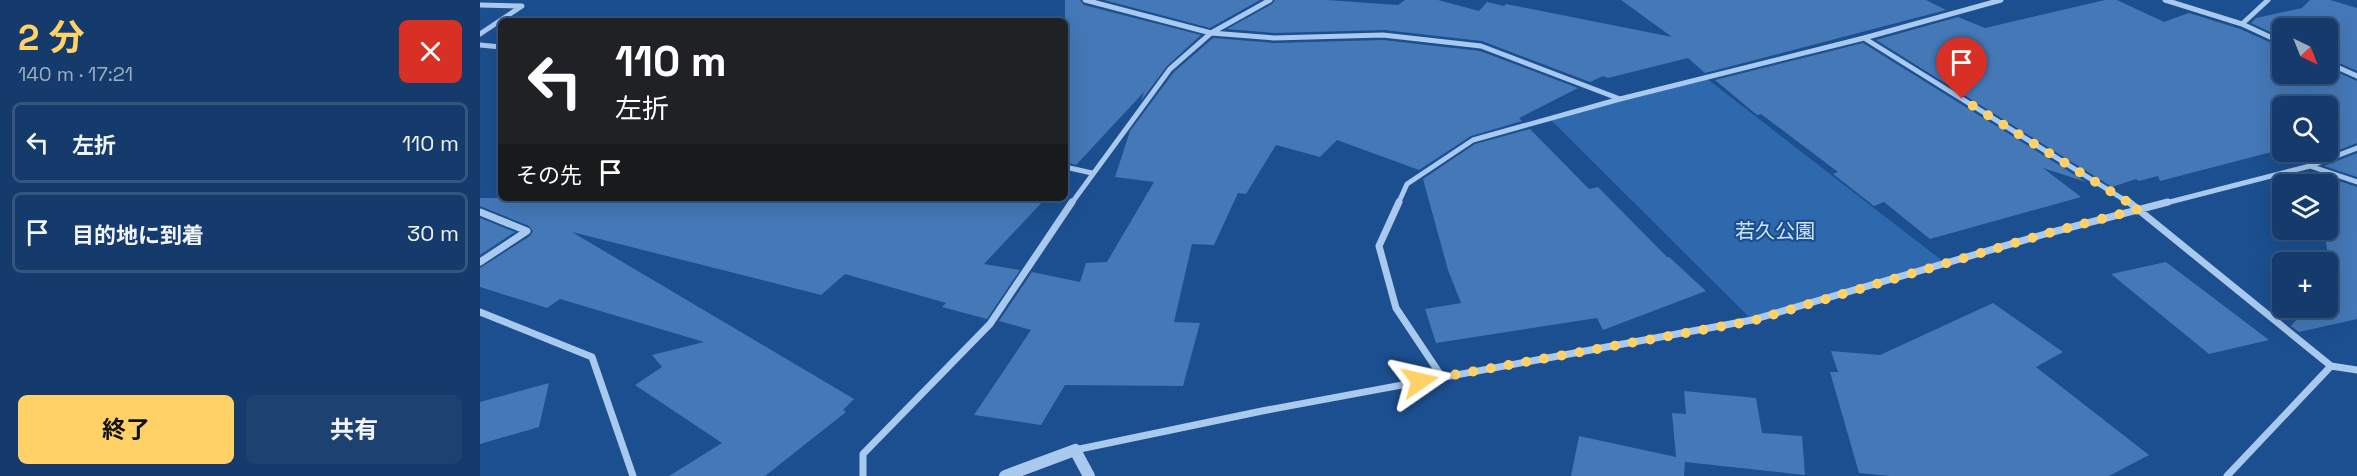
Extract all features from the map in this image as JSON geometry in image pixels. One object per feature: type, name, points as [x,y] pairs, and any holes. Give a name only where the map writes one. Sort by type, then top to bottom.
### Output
[{"type":"street","points":[[1085,0],[1211,33],[1274,38],[1383,35],[1481,46],[1620,99]]},
{"type":"street","points":[[863,476],[862,454],[990,324],[1092,173],[1170,69],[1211,33],[1270,0]]},
{"type":"street","points":[[1442,377],[1396,308],[1379,246],[1407,184],[1473,140],[1620,99],[1864,38],[2001,0]]},
{"type":"street","points":[[2165,0],[2242,24],[2272,38]]},
{"type":"street","points":[[2242,24],[2268,0]]},
{"type":"street","points":[[483,3],[522,6],[504,18]]},
{"type":"street","points":[[480,34],[498,22]]},
{"type":"street","points":[[1864,38],[2139,209],[2331,366],[2357,370]]},
{"type":"street","points":[[480,45],[498,47]]},
{"type":"street","points":[[2338,67],[2357,76]]},
{"type":"street","points":[[1005,476],[1075,450],[1262,411],[1752,321],[2045,234],[2310,166],[2357,148]]},
{"type":"street","points":[[2310,166],[2357,182]]},
{"type":"street","points":[[1068,168],[1092,173]]},
{"type":"street","points":[[480,212],[527,231],[480,262]]},
{"type":"street","points":[[480,312],[592,357],[633,476]]},
{"type":"street","points":[[2228,476],[2331,366]]},
{"type":"street","points":[[1075,450],[1089,476]]},
{"type":"green space","name":"若久公園","points":[[1706,78],[1945,263],[1752,320],[1550,119]]},
{"type":"building","points":[[1065,0],[1080,0],[1084,5],[1201,35],[1167,66],[1141,101],[1144,92],[1076,165],[1068,163],[1068,18],[1065,18]]},
{"type":"building","points":[[1104,0],[1260,0],[1210,28]]},
{"type":"building","points":[[1275,0],[1326,0],[1398,5],[1405,0],[1438,0],[1479,11],[1487,2],[1672,37],[1621,0],[1926,0],[1946,10],[1705,73],[1688,58],[1608,78],[1603,76],[1590,82],[1482,41],[1384,30],[1274,33],[1227,29],[1272,4]]},
{"type":"building","points":[[2105,0],[2117,0],[2164,22],[2189,13],[2240,29],[2272,43],[2272,84],[2338,84],[2338,72],[2357,81],[2357,143],[2338,150],[2338,96],[2272,96],[2272,152],[2160,181],[2158,176],[2139,181],[2136,179],[2112,187],[1876,40],[1958,17],[1985,28]]},
{"type":"building","points":[[2310,0],[2330,0],[2357,8],[2357,71],[2338,62],[2338,18],[2272,18],[2272,33],[2251,23],[2256,18],[2302,8]]},
{"type":"building","points":[[1213,38],[1274,43],[1383,40],[1480,51],[1578,88],[1519,118],[1522,121],[1471,136],[1419,170],[1337,140],[1320,157],[1276,145],[1246,194],[1238,193],[1214,245],[1192,244],[1174,322],[1200,323],[1183,386],[1065,385],[1041,425],[974,415],[1031,330],[999,321],[1032,272],[1080,282],[1086,263],[1107,262],[1154,182],[1115,177],[1130,131],[1174,72]]},
{"type":"building","points":[[1863,43],[2086,182],[2043,168],[2081,197],[1930,239],[1884,202],[1874,206],[1833,174],[1838,172],[1761,114],[1757,115],[1715,80]]},
{"type":"building","points":[[1530,129],[1589,189],[1598,187],[1667,257],[1706,291],[1603,330],[1597,318],[1436,343],[1425,309],[1461,303],[1448,270],[1423,179],[1475,144]]},
{"type":"building","points":[[2357,153],[2357,177],[2324,166]]},
{"type":"building","points":[[2338,181],[2357,187],[2357,319],[2299,332],[2291,326],[2298,318],[2338,318],[2338,252],[2328,252],[2326,240],[2338,240]]},
{"type":"building","points":[[480,198],[498,198],[498,201],[1043,201],[984,264],[1020,270],[987,319],[942,307],[946,303],[845,274],[821,295],[572,232],[854,399],[843,410],[846,412],[765,476],[669,476],[722,443],[635,385],[662,367],[652,355],[704,342],[560,299],[547,308],[480,287],[480,268],[530,236],[533,231],[529,226],[480,206]]},
{"type":"building","points":[[480,218],[515,232],[480,255]]},
{"type":"building","points":[[2166,262],[2269,340],[2209,354],[2111,274]]},
{"type":"building","points":[[1993,303],[2063,352],[2036,367],[2149,455],[2109,476],[1890,476],[1859,473],[1830,372],[1838,372],[1831,351],[1880,355]]},
{"type":"building","points":[[549,383],[539,427],[480,444],[480,402]]},
{"type":"building","points":[[1684,391],[1756,398],[1762,433],[1802,436],[1805,475],[1685,462],[1684,476],[1571,476],[1579,436],[1676,457],[1672,413],[1686,414]]},
{"type":"route","points":[[1420,381],[1752,321],[2045,234],[2139,209],[1962,99]]}]
